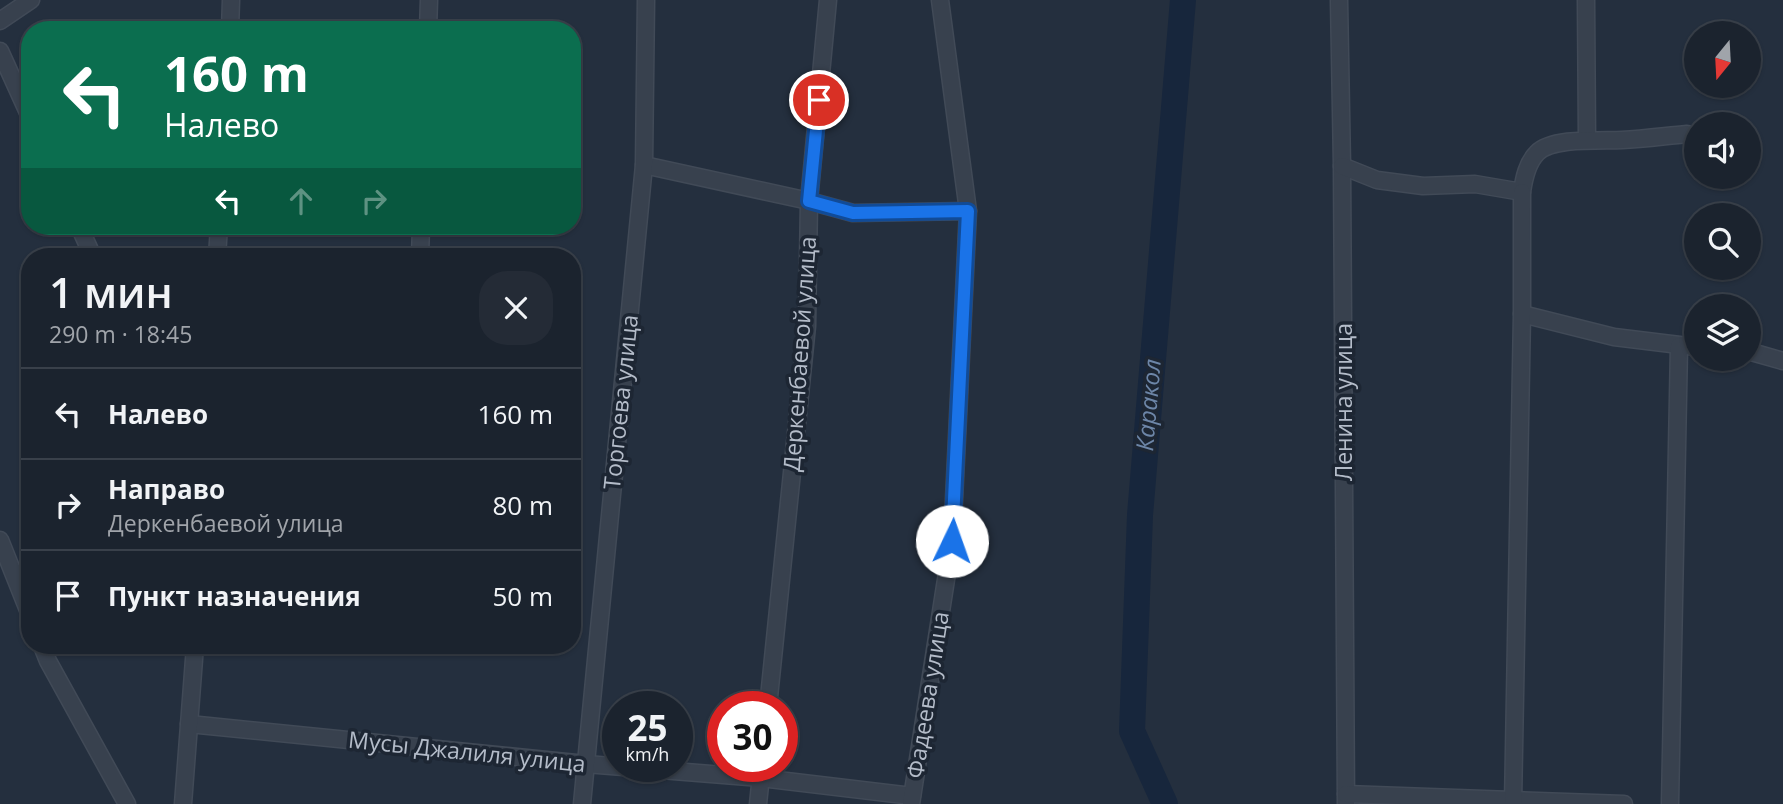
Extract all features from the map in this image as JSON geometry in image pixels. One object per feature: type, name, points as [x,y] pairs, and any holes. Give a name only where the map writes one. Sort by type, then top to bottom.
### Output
[{"type":"street","points":[[0,21],[31,0]]},
{"type":"street","points":[[231,21],[232,0]]},
{"type":"street","points":[[428,21],[429,0]]},
{"type":"street","name":"Торгоева улица","points":[[582,804],[644,164],[646,0]]},
{"type":"street","name":"Деркенбаевой улица","points":[[770,691],[807,326],[809,201],[828,0]]},
{"type":"street","name":"Фадеева улица","points":[[912,800],[952,541],[968,211],[940,0]]},
{"type":"street","name":"Ленина улица","points":[[1339,0],[1346,799]]},
{"type":"street","points":[[1586,0],[1587,141]]},
{"type":"street","points":[[0,51],[21,97]]},
{"type":"street","points":[[1513,802],[1522,192],[1526,171],[1538,151],[1558,144],[1684,134]]},
{"type":"street","points":[[644,164],[853,213],[968,211]]},
{"type":"street","points":[[1342,166],[1377,180],[1423,186],[1475,184],[1522,192]]},
{"type":"street","points":[[1522,314],[1614,337],[1684,346]]},
{"type":"street","points":[[1761,355],[1783,361]]},
{"type":"street","points":[[1670,804],[1687,371]]},
{"type":"street","points":[[0,540],[21,592]]},
{"type":"street","points":[[45,654],[127,804]]},
{"type":"street","points":[[183,804],[194,654]]},
{"type":"street","name":"Мусы Джалиля улица","points":[[189,724],[586,764],[707,770]]},
{"type":"street","name":"Мусы Джалиля улица","points":[[798,779],[912,800]]},
{"type":"street","points":[[758,804],[760,782]]},
{"type":"street","points":[[1346,799],[1624,804]]},
{"type":"waterway","name":"Каракол","points":[[1165,804],[1132,731],[1140,515],[1183,0]]},
{"type":"route","points":[[819,100],[809,201],[853,213],[968,211],[952,541]]}]
